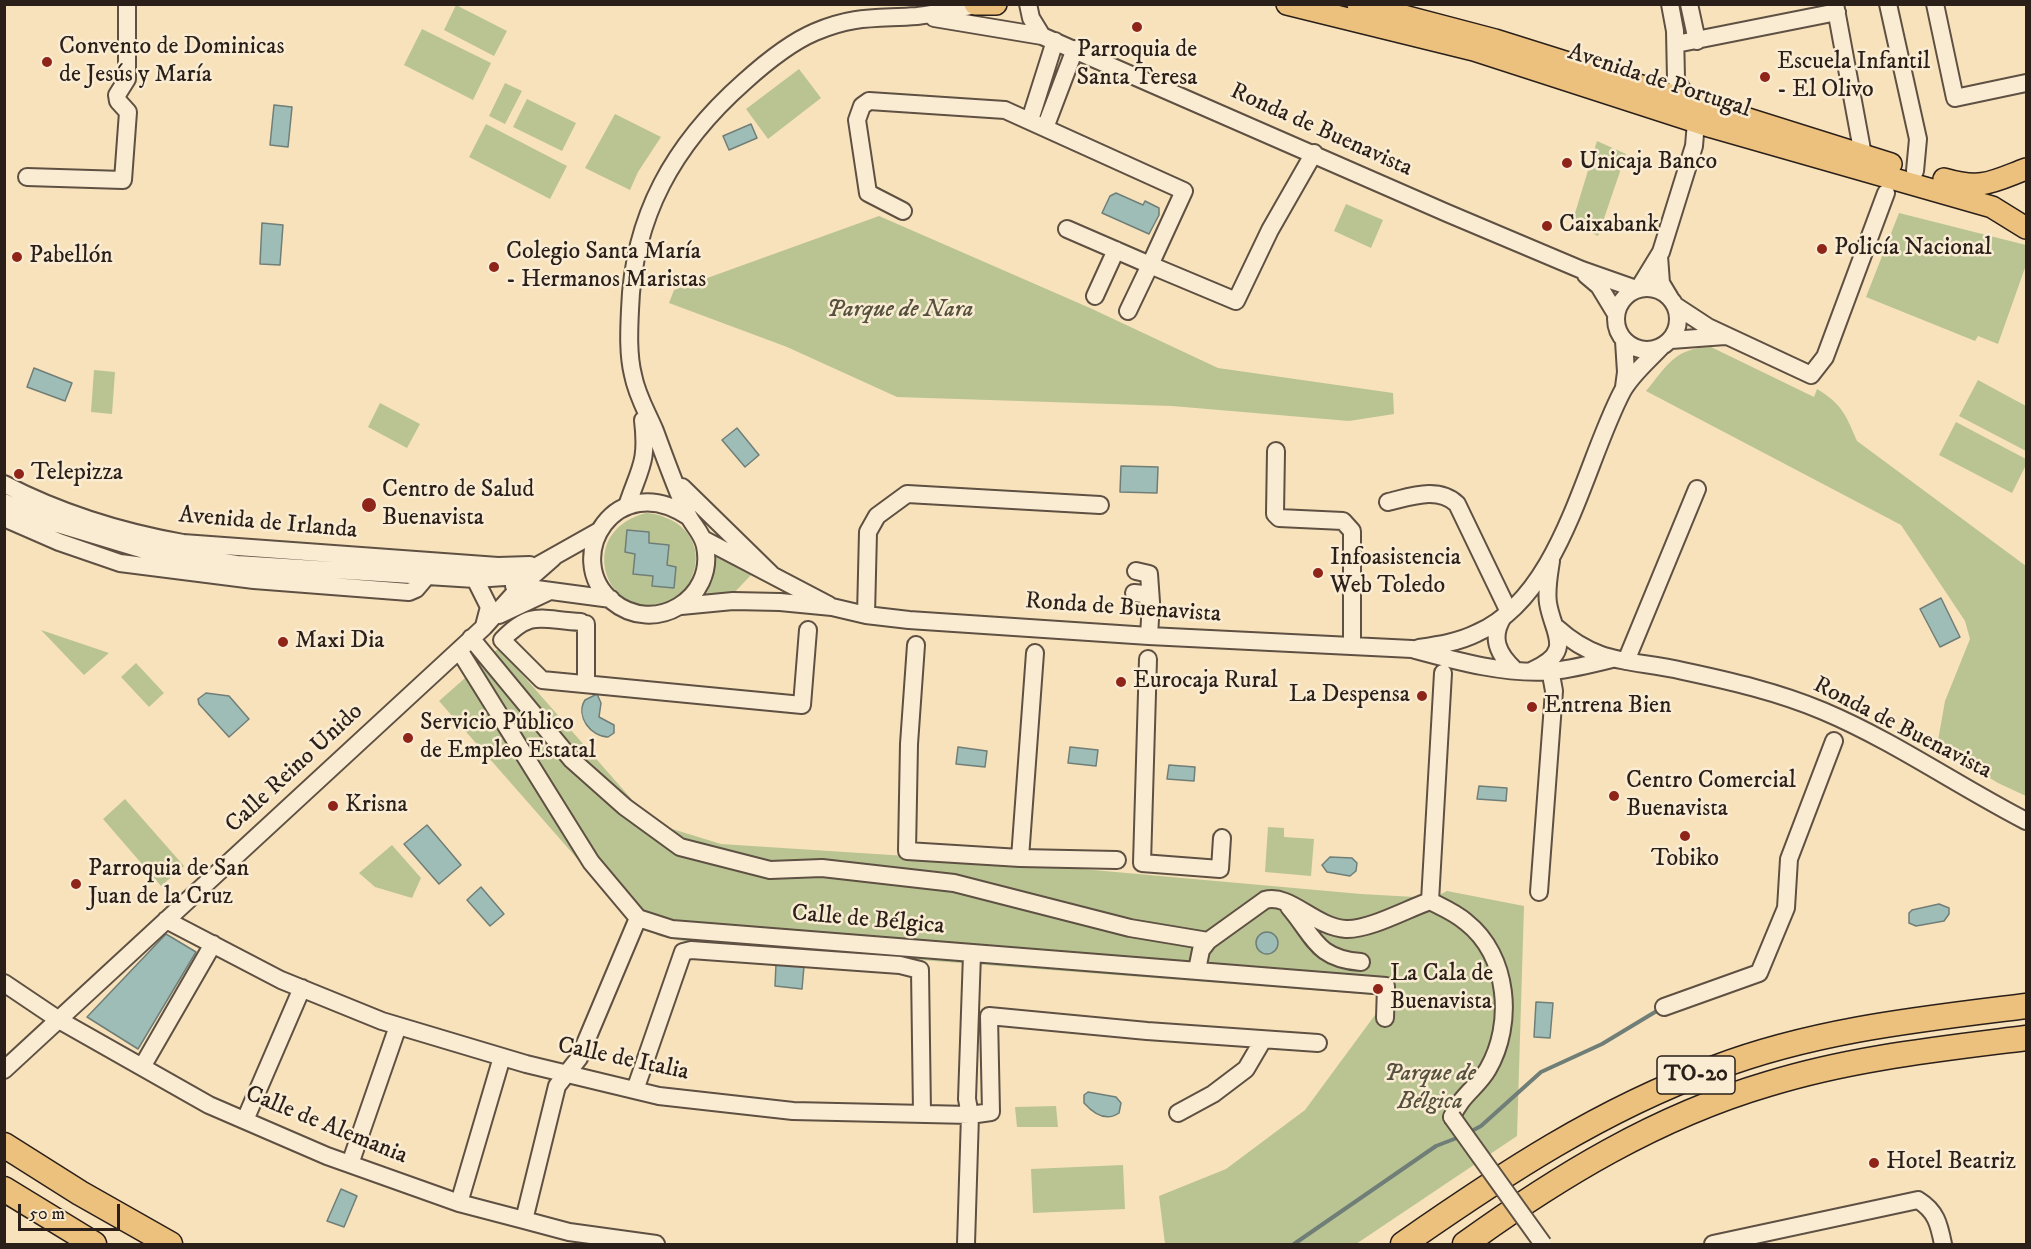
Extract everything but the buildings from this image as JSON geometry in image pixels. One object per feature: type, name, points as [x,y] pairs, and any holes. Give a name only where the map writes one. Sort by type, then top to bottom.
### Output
[{"type":"highway","name":"TO-20","points":[[1403,1245],[1520,1164],[1582,1127],[1716,1067],[1757,1054],[1852,1031],[2026,1006]]},
{"type":"highway","name":"TO-20","points":[[1465,1245],[1573,1171],[1618,1146],[1675,1119],[1766,1084],[1860,1061],[2026,1038]]},
{"type":"highway","points":[[4,1145],[80,1193],[170,1245]]},
{"type":"highway","points":[[4,1189],[94,1245]]},
{"type":"highway","points":[[1475,1245],[1495,1223]]},
{"type":"main road","name":"Avenida de Portugal","points":[[1287,4],[1474,50],[1863,155],[1968,186],[1996,181],[2024,170]]},
{"type":"main road","name":"Avenida de Portugal","points":[[1358,4],[1496,40],[1659,92],[1694,109],[1992,207],[2019,223]]},
{"type":"main road","name":"Avenida de Portugal","points":[[2019,223],[2005,197],[2012,178],[2024,170]]},
{"type":"street","points":[[27,177],[123,180],[128,112],[118,101],[117,95],[127,79],[127,4]]},
{"type":"street","points":[[1028,4],[1031,18],[1041,36],[1030,120]]},
{"type":"street","points":[[1670,4],[1676,44],[1676,79],[1694,109],[1694,146],[1659,256],[1637,289],[1624,297],[1616,314],[1615,324],[1624,341],[1637,349],[1649,351],[1666,344],[1726,336]]},
{"type":"street","points":[[1689,4],[1697,41]]},
{"type":"street","points":[[1888,4],[1918,139],[1915,171]]},
{"type":"street","points":[[1935,4],[1956,98],[2026,83]]},
{"type":"street","name":"Ronda de Buenavista","points":[[627,506],[643,468],[646,439],[642,407],[632,371],[630,290],[636,248],[659,186],[705,119],[752,74],[813,33],[864,17],[985,5],[1041,36],[1314,153],[1447,213],[1582,270],[1637,289]]},
{"type":"street","points":[[1676,44],[1836,8],[1863,155]]},
{"type":"street","name":"Ronda de Buenavista","points":[[914,12],[1041,36]]},
{"type":"street","points":[[1046,128],[1075,49]]},
{"type":"street","points":[[1659,92],[1676,79]]},
{"type":"street","points":[[903,211],[868,193],[857,120],[862,106],[869,100],[1005,110],[1030,120],[1184,191],[1128,311]]},
{"type":"street","points":[[1067,229],[1236,301],[1270,230],[1314,153]]},
{"type":"street","points":[[1637,289],[1652,288],[1726,336],[1811,375],[1825,357],[1886,193]]},
{"type":"street","points":[[1095,296],[1116,250]]},
{"type":"street","points":[[1659,256],[1661,283],[1673,302],[1678,317],[1676,331],[1666,344]]},
{"type":"street","name":"Ronda de Buenavista","points":[[1582,270],[1599,286],[1616,314]]},
{"type":"street","name":"Ronda de Buenavista","points":[[1514,669],[1504,659],[1496,641],[1497,630],[1509,612],[1528,593],[1552,554],[1623,391],[1626,372],[1624,341]]},
{"type":"street","name":"Ronda de Buenavista","points":[[1623,391],[1666,344]]},
{"type":"street","name":"Ronda de Buenavista","points":[[642,407],[653,427],[689,517],[703,539],[707,558],[704,576],[692,597],[680,606]]},
{"type":"street","points":[[1276,451],[1275,514],[1279,518],[1343,521],[1352,531],[1352,646]]},
{"type":"street","name":"Ronda de Buenavista","points":[[666,464],[697,505],[771,574]]},
{"type":"street","name":"Avenida de Irlanda","points":[[4,484],[93,521],[146,536],[183,543],[498,566],[537,564]]},
{"type":"street","points":[[1619,660],[1697,489]]},
{"type":"street","points":[[866,615],[868,532],[877,516],[907,494],[1100,505]]},
{"type":"street","points":[[1388,502],[1432,494],[1449,496],[1457,504],[1509,612]]},
{"type":"street","name":"Avenida de Irlanda","points":[[4,502],[48,522],[152,552],[255,572]]},
{"type":"street","name":"Ronda de Buenavista","points":[[689,517],[661,502],[640,502],[627,506],[606,521],[599,531],[593,554],[595,574],[602,590],[628,611],[644,615],[655,615],[680,606],[733,601],[832,607],[866,615],[1149,636],[1412,649],[1447,658],[1532,671],[1559,670],[1619,660]]},
{"type":"street","name":"Avenida de Irlanda","points":[[4,518],[59,542],[120,563],[255,572],[475,579],[548,592],[611,599]]},
{"type":"street","name":"Avenida de Irlanda","points":[[475,579],[519,576],[599,531]]},
{"type":"street","name":"Ronda de Buenavista","points":[[703,539],[832,607]]},
{"type":"street","name":"Ronda de Buenavista","points":[[1532,671],[1550,660],[1556,651],[1555,624],[1547,593],[1552,554]]},
{"type":"street","name":"Calle Reino Unido","points":[[4,1070],[459,650],[489,622],[520,587],[553,558]]},
{"type":"street","points":[[1136,571],[1149,574],[1151,602],[1149,636]]},
{"type":"street","points":[[475,579],[489,607],[489,622]]},
{"type":"street","name":"Calle Reino Unido","points":[[489,622],[548,592]]},
{"type":"street","points":[[1134,593],[1144,594],[1151,602]]},
{"type":"street","name":"Ronda de Buenavista","points":[[1412,649],[1444,644],[1467,637],[1509,612],[1536,608],[1585,650],[1619,660],[1674,669],[1738,684],[1822,711],[1883,741],[2026,821]]},
{"type":"street","points":[[586,684],[584,623],[536,614],[516,624],[501,640],[542,680],[802,705],[808,630]]},
{"type":"street","points":[[471,638],[571,759],[625,807],[680,847],[770,870],[822,868],[954,882],[1130,928],[1208,941]]},
{"type":"street","points":[[916,645],[909,744],[907,851],[1020,858],[1117,860]]},
{"type":"street","points":[[459,650],[591,862],[638,918],[579,1058],[557,1086],[524,1220]]},
{"type":"street","points":[[1020,858],[1035,653]]},
{"type":"street","points":[[1148,659],[1142,863],[1220,869],[1222,838]]},
{"type":"street","points":[[1430,901],[1443,673]]},
{"type":"street","points":[[1539,892],[1554,691],[1552,680]]},
{"type":"street","points":[[1664,1007],[1759,973],[1786,908],[1789,859],[1834,741]]},
{"type":"street","points":[[1282,899],[1306,933],[1323,950],[1336,959],[1361,962]]},
{"type":"street","points":[[1197,970],[1201,950],[1208,941],[1265,900],[1282,899],[1328,927],[1349,929],[1430,901],[1466,922],[1481,937],[1493,958],[1505,1005],[1504,1027],[1487,1070],[1459,1100],[1452,1117],[1543,1245]]},
{"type":"street","name":"Calle de Bélgica","points":[[638,918],[672,929],[1386,986],[1385,1017]]},
{"type":"street","name":"Calle de Italia","points":[[166,920],[302,988],[398,1026],[502,1057],[659,1096],[794,1110],[970,1116]]},
{"type":"street","points":[[142,1067],[213,944]]},
{"type":"street","points":[[635,1090],[683,952],[691,950],[900,964],[920,970],[922,1113]]},
{"type":"street","points":[[966,1245],[970,1116],[967,1099],[972,954]]},
{"type":"street","name":"Calle de Alemania","points":[[4,983],[59,1020],[210,1105],[350,1164],[459,1203],[569,1232],[656,1245]]},
{"type":"street","points":[[245,1120],[302,988]]},
{"type":"street","points":[[970,1116],[991,1112],[989,1016],[1318,1043]]},
{"type":"street","points":[[350,1164],[398,1026]]},
{"type":"street","points":[[1178,1113],[1213,1094],[1246,1069],[1263,1040]]},
{"type":"street","points":[[459,1203],[502,1057]]},
{"type":"street","points":[[1713,1245],[1918,1200],[1930,1207],[1939,1222],[1943,1245]]},
{"type":"green space","points":[[456,5],[507,31],[494,56],[444,30]]},
{"type":"green space","points":[[422,29],[491,63],[473,100],[404,65]]},
{"type":"green space","points":[[799,69],[821,98],[768,139],[746,109]]},
{"type":"green space","points":[[505,83],[522,91],[505,124],[489,116]]},
{"type":"green space","points":[[527,99],[576,123],[562,151],[513,127]]},
{"type":"green space","points":[[615,114],[661,137],[638,172],[630,190],[585,168]]},
{"type":"green space","points":[[486,124],[567,166],[550,199],[469,157]]},
{"type":"green space","points":[[1597,141],[1626,154],[1598,236],[1572,223]]},
{"type":"green space","points":[[1346,204],[1383,220],[1371,248],[1334,231]]},
{"type":"green space","points":[[1899,213],[2026,245],[2026,265],[1998,344],[1978,336],[1975,341],[1866,297]]},
{"type":"green space","name":"Parque de Nara","points":[[879,216],[1090,308],[1218,368],[1393,393],[1394,414],[1349,421],[1172,406],[897,397],[787,347],[669,303],[674,290]]},
{"type":"green space","points":[[1711,347],[1814,397],[1817,389],[1825,394],[1838,405],[1857,441],[2026,566],[2026,796],[1998,783],[1937,746],[1945,701],[1970,639],[1965,621],[1901,525],[1646,391],[1666,366],[1680,355],[1698,348]]},
{"type":"green space","points":[[94,370],[115,372],[112,414],[91,412]]},
{"type":"green space","points":[[1978,380],[2026,406],[2026,451],[1959,416]]},
{"type":"green space","points":[[380,403],[420,424],[407,448],[368,427]]},
{"type":"green space","points":[[1956,422],[2026,459],[2026,465],[2012,493],[1939,455]]},
{"type":"green space","points":[[646,513],[659,515],[671,520],[689,535],[696,557],[694,569],[683,592],[669,601],[648,606],[630,602],[616,591],[607,575],[604,557],[609,539],[623,524]],"holes":[[[649,532],[648,543],[666,565],[676,567],[652,586],[653,576],[633,574],[635,553]]]},
{"type":"green space","points":[[715,551],[753,573],[731,596],[704,598],[713,579]]},
{"type":"green space","points":[[41,630],[109,653],[84,675]]},
{"type":"green space","name":"Parque de Bélgica","points":[[499,648],[634,802],[666,827],[721,844],[1015,863],[1361,894],[1433,898],[1447,891],[1524,906],[1517,1136],[1356,1244],[1165,1244],[1159,1196],[1226,1169],[1305,1110],[1389,996],[687,942],[659,936],[631,920],[439,701]]},
{"type":"green space","points":[[136,663],[164,693],[149,707],[121,677]]},
{"type":"green space","points":[[125,799],[184,866],[161,886],[103,819]]},
{"type":"green space","points":[[1268,827],[1284,828],[1284,837],[1314,839],[1311,876],[1265,872]]},
{"type":"green space","points":[[392,845],[421,878],[412,898],[375,887],[359,873]]},
{"type":"green space","points":[[1056,1106],[1058,1127],[1017,1127],[1015,1107]]},
{"type":"green space","points":[[1123,1165],[1125,1209],[1033,1213],[1031,1169]]},
{"type":"water","points":[[274,105],[292,107],[288,147],[270,145]]},
{"type":"water","points":[[751,124],[757,138],[729,150],[723,136]]},
{"type":"water","points":[[1116,193],[1143,205],[1145,201],[1159,208],[1159,215],[1149,234],[1102,213],[1110,196]]},
{"type":"water","points":[[262,223],[283,225],[280,265],[260,264]]},
{"type":"water","points":[[34,368],[72,383],[65,401],[27,387]]},
{"type":"water","points":[[737,428],[759,455],[745,467],[722,440]]},
{"type":"water","points":[[1121,466],[1158,467],[1157,493],[1120,492]]},
{"type":"water","points":[[627,530],[649,532],[649,543],[669,545],[667,565],[676,567],[674,588],[652,586],[653,576],[633,574],[635,554],[625,552]]},
{"type":"water","points":[[1941,598],[1960,637],[1940,647],[1920,609]]},
{"type":"water","points":[[206,693],[229,696],[249,719],[229,737],[199,704],[198,699]]},
{"type":"water","points":[[597,694],[601,703],[599,717],[614,725],[614,733],[608,737],[591,730],[583,719],[582,706],[585,700]]},
{"type":"water","points":[[958,747],[987,751],[985,767],[956,764]]},
{"type":"water","points":[[1070,747],[1098,750],[1096,766],[1068,763]]},
{"type":"water","points":[[1169,765],[1195,767],[1194,781],[1167,779]]},
{"type":"water","points":[[1479,786],[1507,788],[1506,801],[1477,799]]},
{"type":"water","points":[[427,825],[461,865],[439,884],[404,844]]},
{"type":"water","points":[[1330,857],[1352,858],[1357,863],[1356,871],[1350,876],[1327,872],[1322,865]]},
{"type":"water","points":[[481,887],[504,914],[490,926],[467,900]]},
{"type":"water","points":[[1939,904],[1949,908],[1949,914],[1944,921],[1916,926],[1909,923],[1909,913],[1912,910]]},
{"type":"water","points":[[1267,932],[1275,935],[1278,943],[1275,951],[1267,954],[1259,951],[1256,943],[1259,935]]},
{"type":"water","points":[[166,934],[196,952],[138,1049],[87,1017]]},
{"type":"water","points":[[776,964],[804,966],[802,989],[775,986]]},
{"type":"water","points":[[1536,1002],[1553,1003],[1550,1038],[1534,1037]]},
{"type":"water","points":[[1088,1092],[1116,1097],[1121,1103],[1119,1113],[1109,1117],[1091,1110],[1084,1103],[1084,1095]]},
{"type":"water","points":[[341,1189],[357,1196],[344,1227],[327,1221]]},
{"type":"waterway","points":[[1468,1133],[1481,1126],[1541,1072],[1602,1044],[1660,1009]]},
{"type":"waterway","points":[[1294,1244],[1436,1146],[1462,1136]]},
{"type":"place","name":"Parroquia de Santa Teresa","points":[[1137,27]]},
{"type":"place","name":"Convento de Dominicas de Jesús y María","points":[[47,62]]},
{"type":"place","name":"Escuela Infantil - El Olivo","points":[[1765,77]]},
{"type":"place","name":"Unicaja Banco","points":[[1567,163]]},
{"type":"place","name":"Caixabank","points":[[1547,226]]},
{"type":"place","name":"Policía Nacional","points":[[1822,249]]},
{"type":"place","name":"Pabellón","points":[[17,257]]},
{"type":"place","name":"Colegio Santa María - Hermanos Maristas","points":[[494,267]]},
{"type":"place","name":"Telepizza","points":[[19,474]]},
{"type":"place","name":"Centro de Salud Buenavista","points":[[369,505]]},
{"type":"place","name":"Infoasistencia Web Toledo","points":[[1318,573]]},
{"type":"place","name":"Maxi Dia","points":[[283,642]]},
{"type":"place","name":"Eurocaja Rural","points":[[1121,682]]},
{"type":"place","name":"La Despensa","points":[[1422,696]]},
{"type":"place","name":"Entrena Bien","points":[[1532,707]]},
{"type":"place","name":"Servicio Público de Empleo Estatal","points":[[408,738]]},
{"type":"place","name":"Centro Comercial Buenavista","points":[[1614,796]]},
{"type":"place","name":"Krisna","points":[[333,806]]},
{"type":"place","name":"Tobiko","points":[[1685,836]]},
{"type":"place","name":"Parroquia de San Juan de la Cruz","points":[[76,884]]},
{"type":"place","name":"La Cala de Buenavista","points":[[1378,989]]},
{"type":"place","name":"Hotel Beatriz","points":[[1874,1163]]}]
